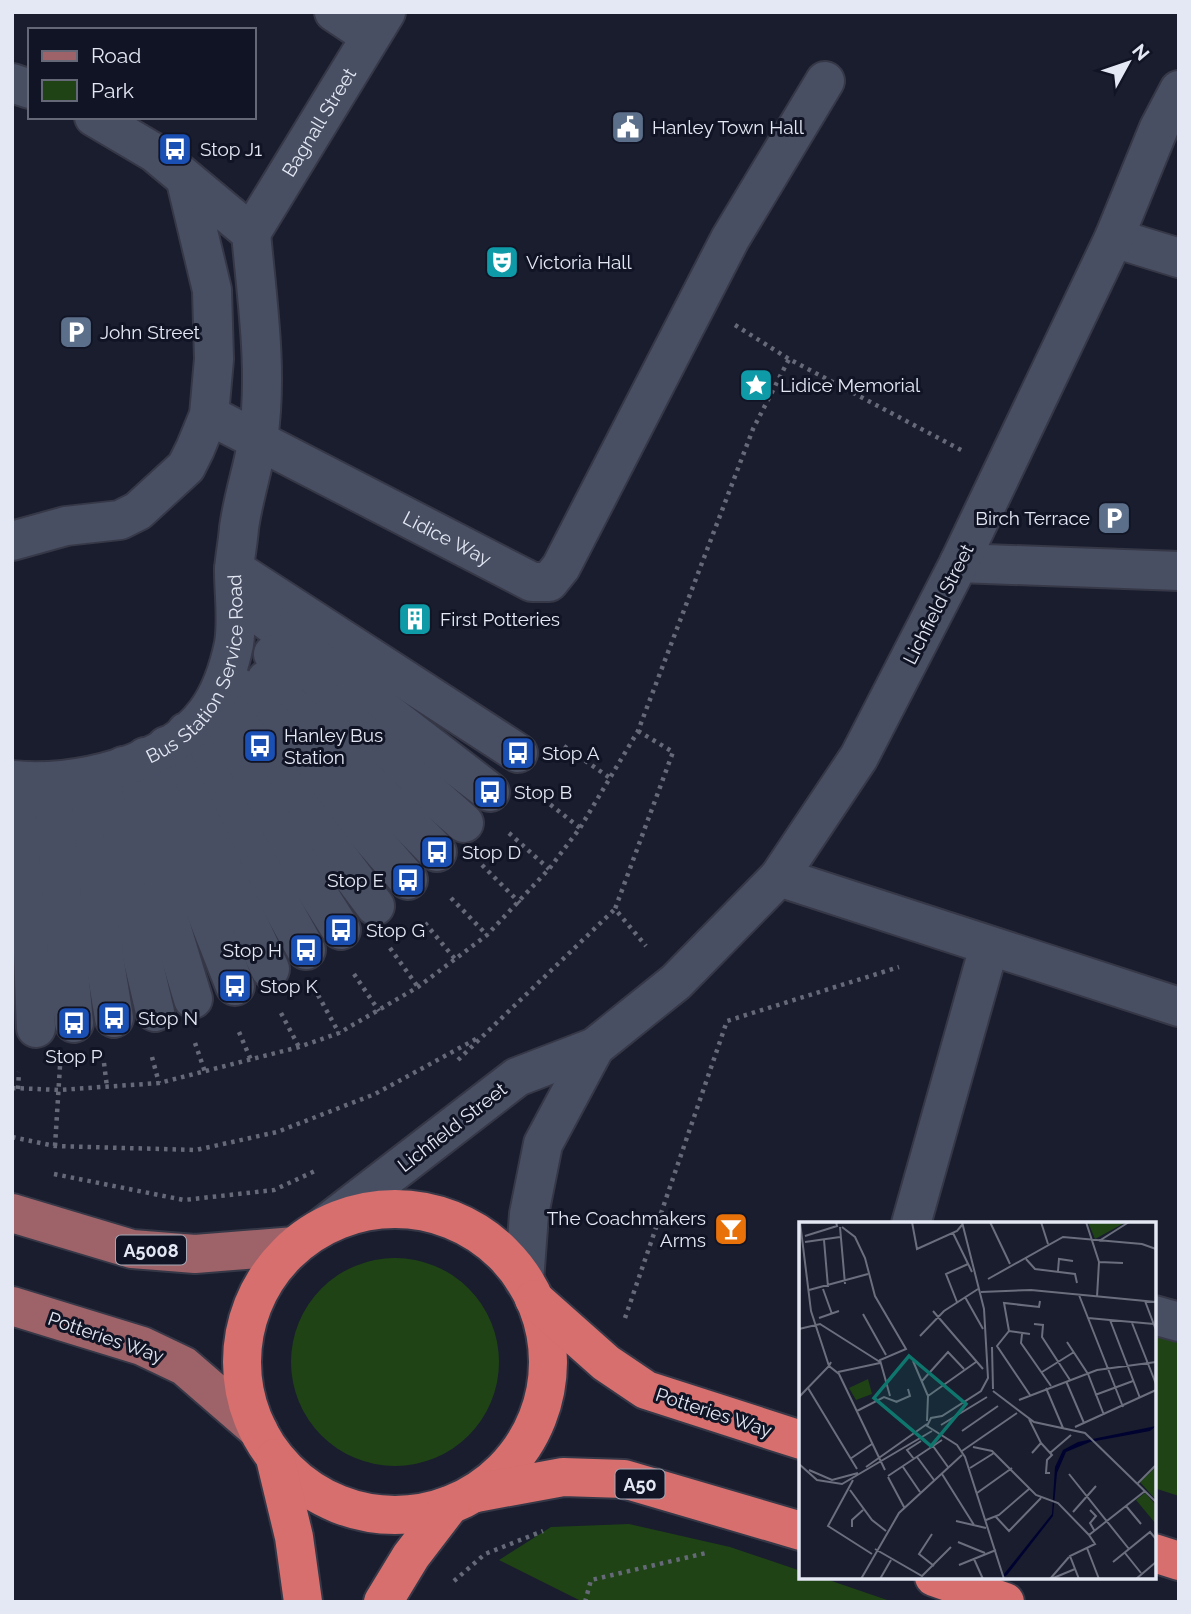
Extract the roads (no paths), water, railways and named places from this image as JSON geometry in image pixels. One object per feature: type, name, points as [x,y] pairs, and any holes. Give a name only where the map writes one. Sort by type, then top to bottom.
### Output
[{"type":"highway","points":[[303,1602],[294,1537],[267,1444],[244,1389],[245,1330],[260,1290],[276,1265],[308,1237],[353,1215],[375,1211],[416,1211],[454,1221],[477,1233],[501,1252],[529,1290],[548,1350],[547,1378],[539,1413],[516,1457],[462,1500],[411,1556],[383,1602]]},
{"type":"highway","name":"Potteries Way","points":[[529,1290],[606,1363],[646,1390],[799,1439]]},
{"type":"highway","points":[[267,1444],[314,1492],[360,1511],[410,1515],[462,1500]]},
{"type":"highway","name":"A50","points":[[462,1500],[563,1477],[625,1479],[799,1530]]},
{"type":"highway","points":[[1156,1554],[1179,1560]]},
{"type":"highway","points":[[940,1579],[1005,1602]]},
{"type":"main road","name":"A5008","points":[[12,1213],[132,1249],[195,1254],[308,1237]]},
{"type":"main road","name":"Potteries Way","points":[[12,1306],[142,1346],[184,1366],[267,1444]]},
{"type":"street","points":[[334,12],[378,24]]},
{"type":"street","name":"Bagnall Street","points":[[251,233],[378,24]]},
{"type":"street","name":"Lidice Way","points":[[209,415],[532,582],[550,582],[561,567],[730,239],[824,81]]},
{"type":"street","name":"Lichfield Street","points":[[308,1237],[517,1077],[595,1047],[676,982],[779,877],[859,757],[959,563],[1004,474],[1114,238],[1159,128],[1179,90]]},
{"type":"street","points":[[97,119],[155,153],[251,233],[261,343],[258,439]]},
{"type":"street","points":[[12,541],[66,526],[120,520],[138,511],[186,467],[209,415],[214,359],[212,290],[186,181]]},
{"type":"street","points":[[1114,238],[1179,258]]},
{"type":"street","name":"Bus Station Service Road","points":[[155,713],[243,497],[258,439]]},
{"type":"street","points":[[959,563],[1179,570]]},
{"type":"street","points":[[155,713],[518,753]]},
{"type":"street","points":[[155,713],[490,792]]},
{"type":"street","points":[[155,713],[464,823]]},
{"type":"street","points":[[155,713],[437,852]]},
{"type":"street","points":[[155,713],[408,880]]},
{"type":"street","points":[[155,713],[375,906]]},
{"type":"street","points":[[155,713],[341,930]]},
{"type":"street","points":[[155,713],[306,950]]},
{"type":"street","points":[[155,713],[270,969]]},
{"type":"street","points":[[155,713],[235,986]]},
{"type":"street","points":[[155,713],[194,999]]},
{"type":"street","points":[[155,713],[155,1012]]},
{"type":"street","points":[[114,1018],[155,713]]},
{"type":"street","points":[[74,1023],[155,713]]},
{"type":"street","points":[[36,1028],[155,713]]},
{"type":"street","points":[[779,877],[1179,1007]]},
{"type":"street","points":[[912,1222],[989,947]]},
{"type":"street","name":"Lichfield Street","points":[[529,1290],[529,1214],[543,1144],[595,1047]]},
{"type":"street","points":[[1156,1316],[1179,1322]]},
{"type":"place","name":"Hanley Town Hall","points":[[628,127]]},
{"type":"place","name":"Stop J1","points":[[175,149]]},
{"type":"place","name":"Victoria Hall","points":[[502,262]]},
{"type":"place","name":"John Street","points":[[76,332]]},
{"type":"place","name":"Lidice Memorial","points":[[756,385]]},
{"type":"place","name":"Birch Terrace","points":[[1114,518]]},
{"type":"place","name":"First Potteries","points":[[415,619]]},
{"type":"place","name":"Hanley Bus Station","points":[[260,746]]},
{"type":"place","name":"Stop A","points":[[518,753]]},
{"type":"place","name":"Stop B","points":[[490,792]]},
{"type":"place","name":"Stop D","points":[[437,852]]},
{"type":"place","name":"Stop E","points":[[408,880]]},
{"type":"place","name":"Stop G","points":[[341,930]]},
{"type":"place","name":"Stop H","points":[[306,950]]},
{"type":"place","name":"Stop K","points":[[235,986]]},
{"type":"place","name":"Stop N","points":[[114,1018]]},
{"type":"place","name":"Stop P","points":[[74,1023]]},
{"type":"place","name":"The Coachmakers Arms","points":[[731,1229]]}]
